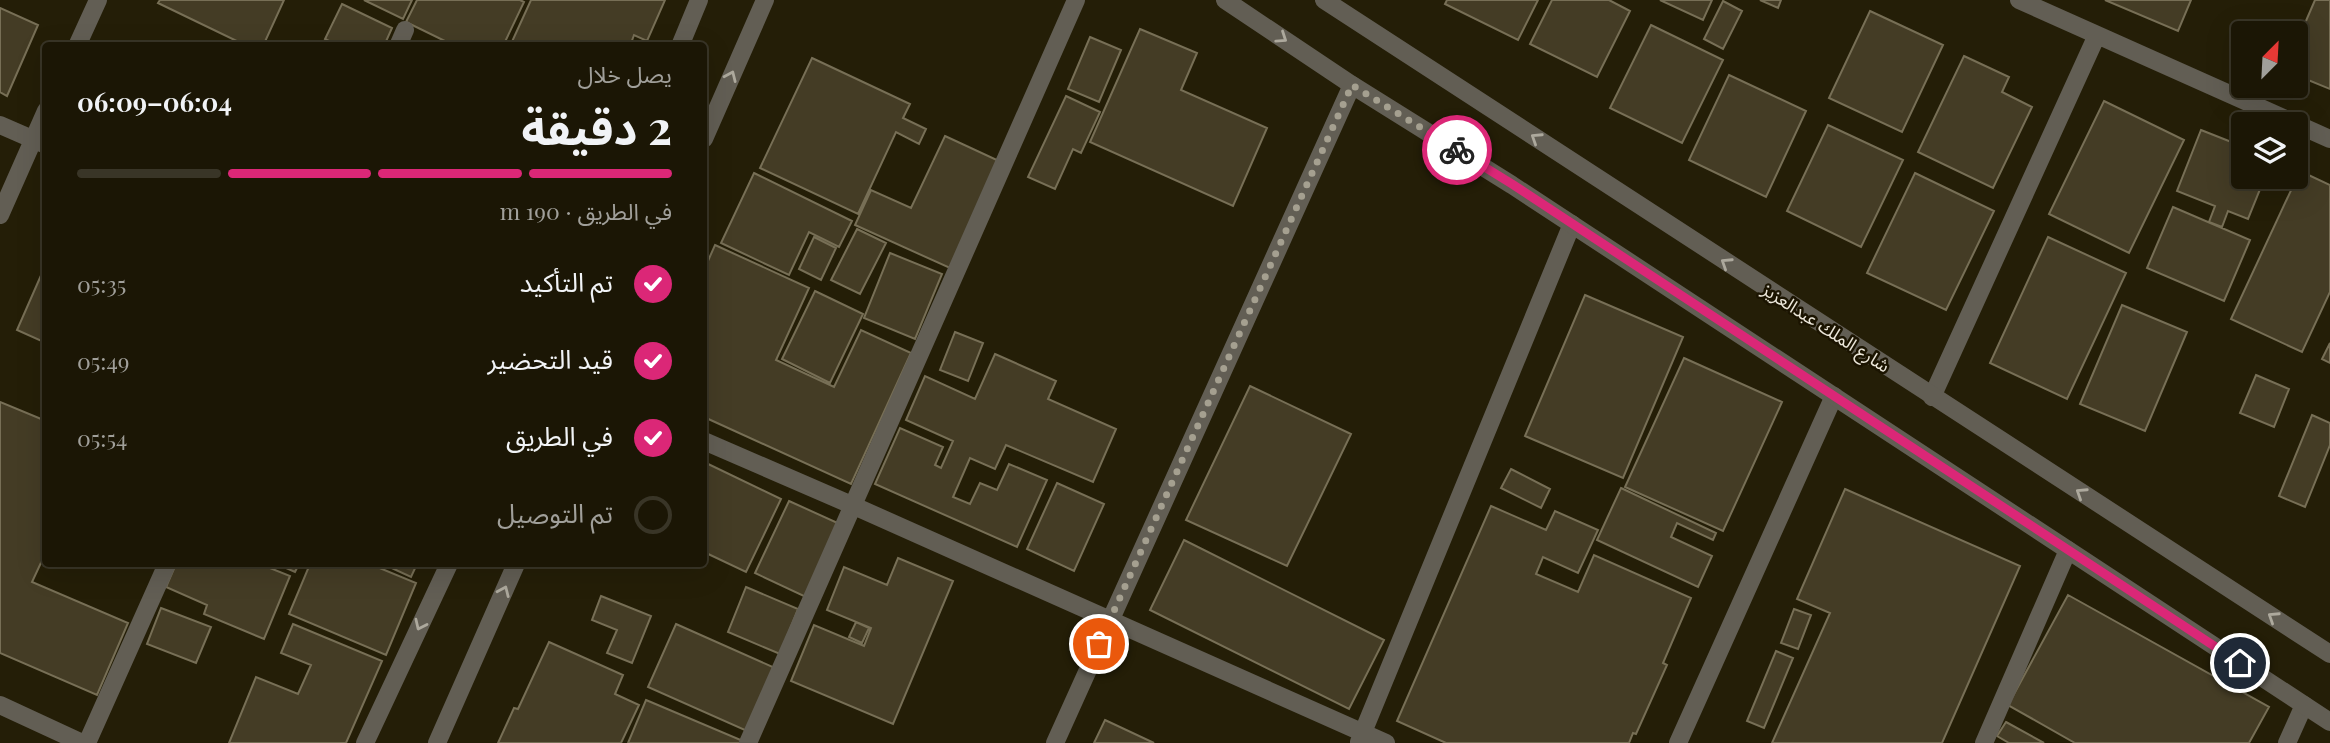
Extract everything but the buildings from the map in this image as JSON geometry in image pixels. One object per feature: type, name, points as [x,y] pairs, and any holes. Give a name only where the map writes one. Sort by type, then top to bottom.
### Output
[{"type":"street","points":[[79,42],[98,0]]},
{"type":"street","points":[[682,42],[699,0]]},
{"type":"street","points":[[707,132],[765,0]]},
{"type":"street","points":[[748,743],[1076,0]]},
{"type":"street","points":[[1225,0],[1352,85],[1573,224],[2330,722]]},
{"type":"street","name":"شارع الملك عبدالعزيز","points":[[1324,0],[2330,653]]},
{"type":"street","points":[[2019,0],[2330,139]]},
{"type":"street","points":[[1932,397],[2097,35]]},
{"type":"street","points":[[1055,743],[1352,85]]},
{"type":"street","points":[[0,125],[39,142],[0,215]]},
{"type":"street","points":[[1361,738],[1573,224]]},
{"type":"street","points":[[1678,743],[1834,396]]},
{"type":"street","points":[[707,442],[1110,620],[1361,738],[1385,743]]},
{"type":"street","points":[[1984,743],[2068,550]]},
{"type":"street","points":[[87,743],[166,567]]},
{"type":"street","points":[[365,743],[448,567]]},
{"type":"street","points":[[437,743],[515,567]]},
{"type":"street","points":[[0,705],[72,741]]},
{"type":"street","points":[[2287,743],[2304,705]]},
{"type":"way so far","points":[[1099,644],[1352,85],[1457,150]]},
{"type":"route","points":[[1457,150],[2240,663]]}]
